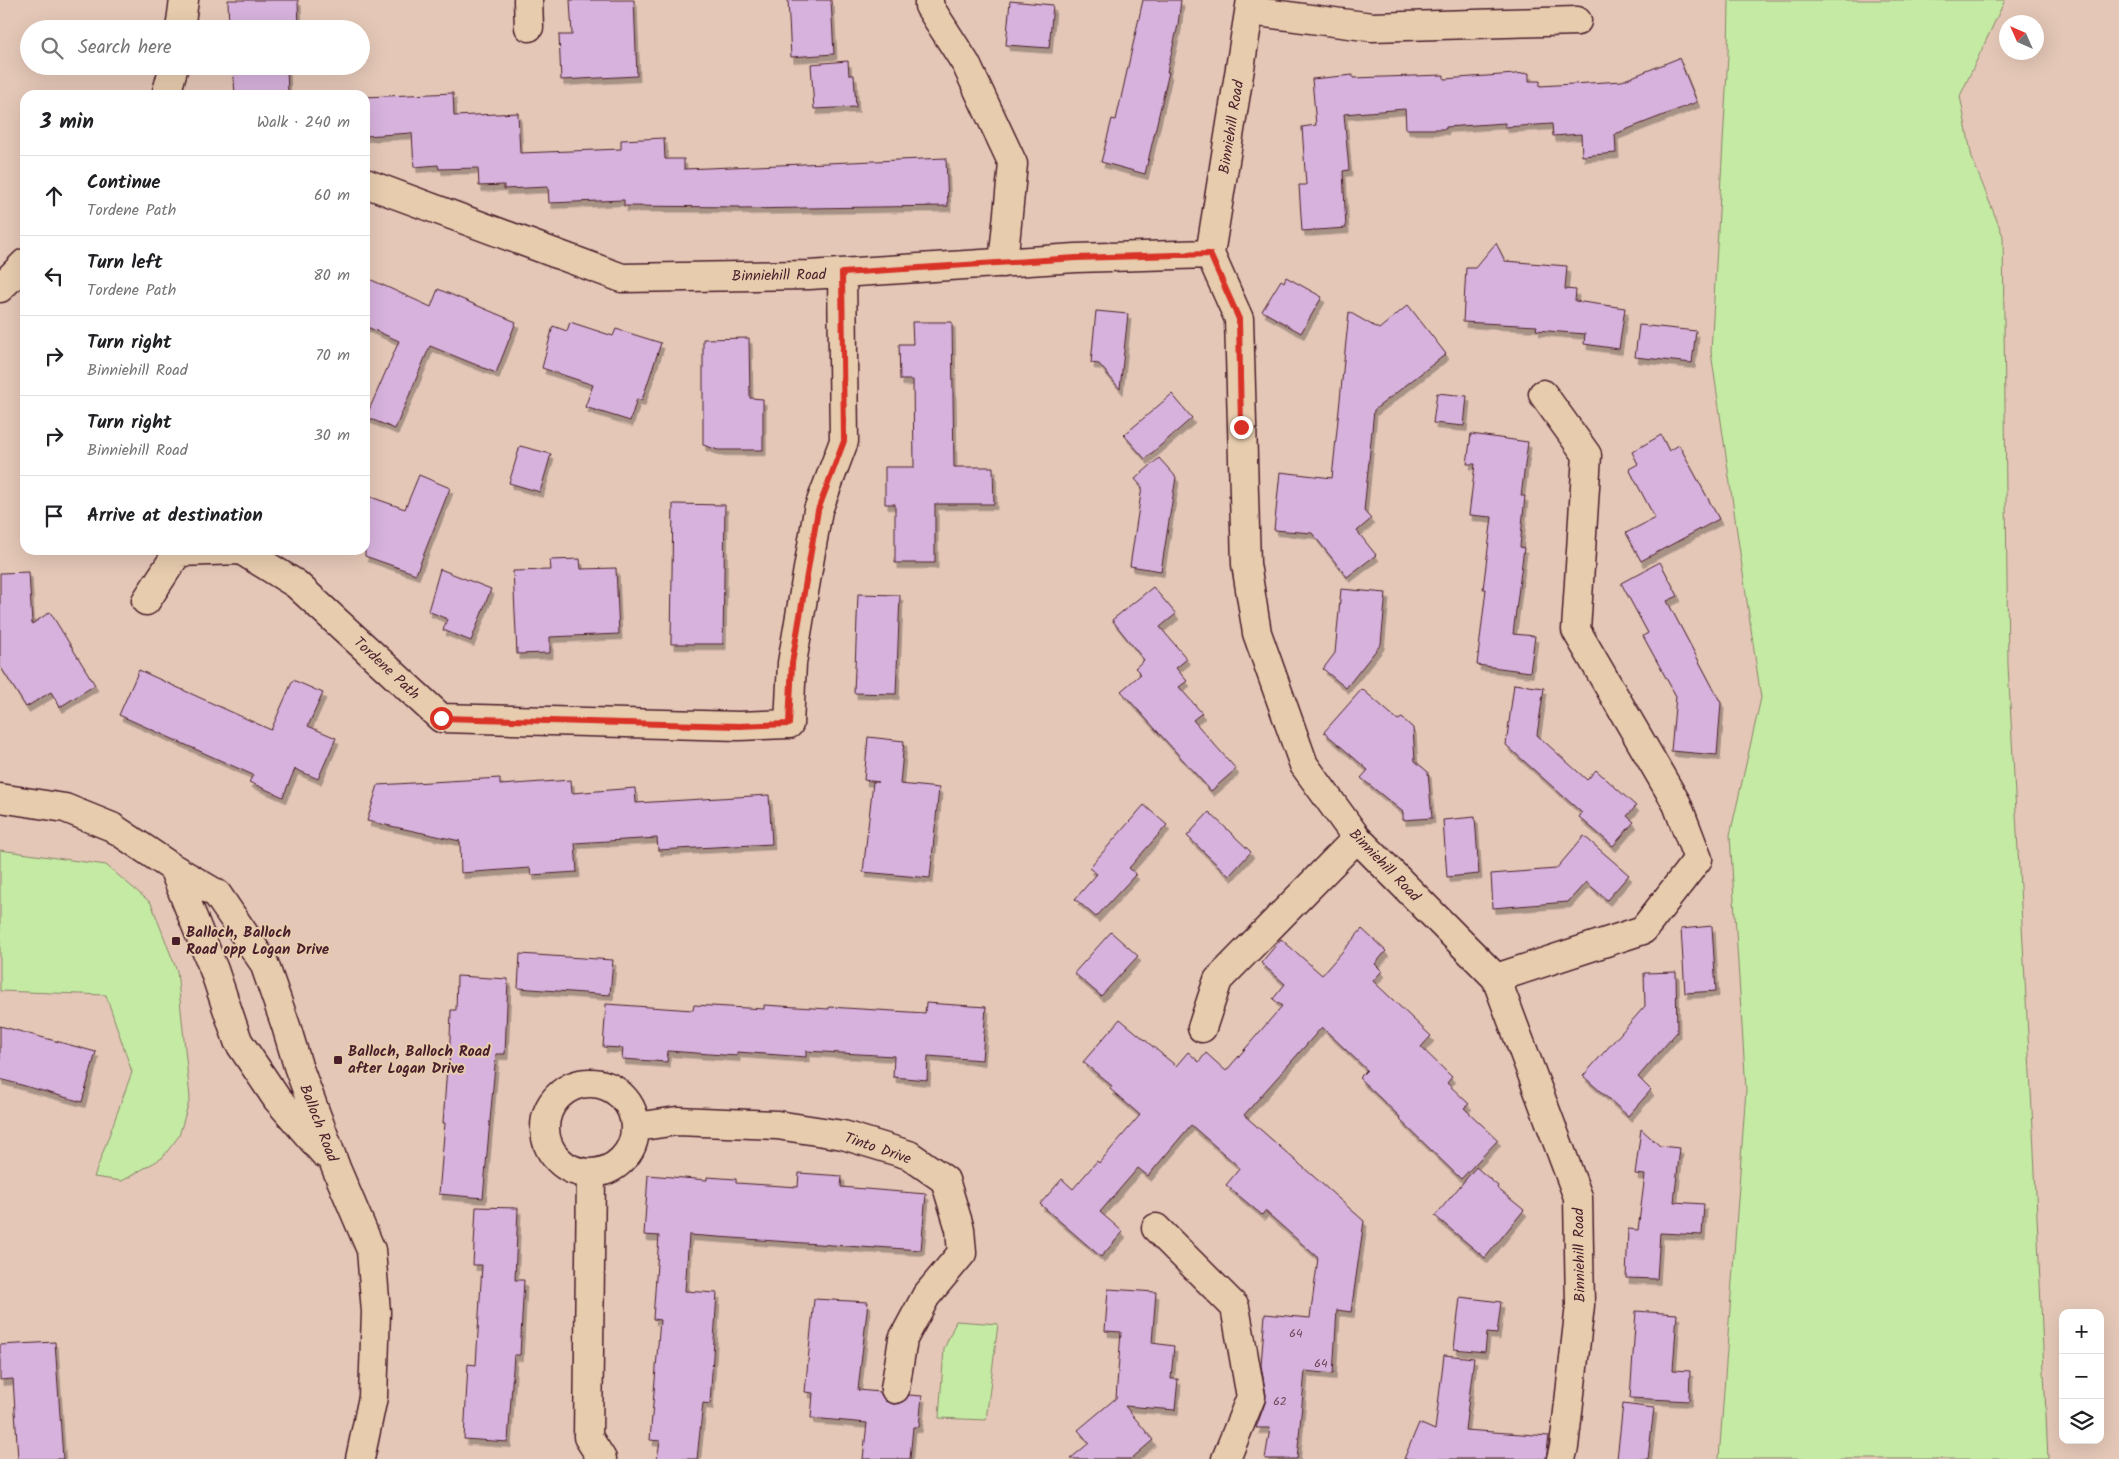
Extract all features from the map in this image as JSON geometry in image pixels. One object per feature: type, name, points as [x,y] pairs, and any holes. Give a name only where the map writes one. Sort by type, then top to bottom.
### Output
[{"type":"street","points":[[181,20],[184,0]]},
{"type":"street","points":[[528,0],[529,27]]},
{"type":"street","points":[[929,0],[929,6],[966,64],[1013,164],[1003,263]]},
{"type":"street","points":[[1250,5],[1372,27],[1577,21]]},
{"type":"street","name":"Binniehill Road","points":[[1250,5],[1210,254],[1239,319],[1246,564],[1257,633],[1304,765],[1357,838],[1496,978],[1578,1197],[1580,1304],[1564,1447],[1561,1459]]},
{"type":"street","points":[[167,90],[172,75]]},
{"type":"street","name":"Binniehill Road","points":[[370,186],[622,278],[842,273],[1003,263],[1210,254]]},
{"type":"street","points":[[0,288],[20,268]]},
{"type":"street","name":"Tordene Path","points":[[249,555],[296,584],[441,718],[739,726],[789,724],[792,663],[818,510],[844,441],[842,273]]},
{"type":"street","points":[[1496,978],[1643,930],[1698,859],[1677,804],[1576,630],[1587,455],[1543,394]]},
{"type":"street","name":"Tordene Path","points":[[146,601],[176,555]]},
{"type":"street","name":"Balloch Road","points":[[0,798],[65,808],[112,826],[173,868],[217,894],[264,963],[298,1066],[336,1168]]},
{"type":"street","points":[[1202,1028],[1218,980],[1357,838]]},
{"type":"street","name":"Balloch Road","points":[[173,868],[214,970],[238,1040],[277,1099],[336,1168]]},
{"type":"street","points":[[582,1083],[602,1084],[619,1092],[631,1108],[636,1127],[633,1144],[624,1160],[609,1170],[591,1174],[572,1171],[556,1160],[546,1143],[544,1123],[550,1104],[564,1091],[582,1083]]},
{"type":"street","name":"Tinto Drive","points":[[636,1127],[677,1121],[777,1125],[843,1135],[909,1155],[945,1180],[960,1229],[962,1254],[926,1296],[903,1339],[895,1389]]},
{"type":"street","points":[[336,1168],[371,1250],[376,1312],[373,1397],[360,1459]]},
{"type":"street","points":[[591,1174],[588,1437],[602,1459]]},
{"type":"street","points":[[1156,1228],[1235,1307],[1251,1397],[1226,1459]]},
{"type":"green space","points":[[1729,0],[2005,0],[1960,96],[1972,158],[2003,236],[2008,665],[2033,1129],[2048,1459],[1719,1459],[1746,1090],[1730,835],[1761,698],[1711,352],[1728,55]]},
{"type":"green space","points":[[0,850],[106,865],[151,903],[177,971],[190,1098],[179,1136],[162,1158],[122,1181],[94,1177],[132,1072],[106,995],[0,991]]},
{"type":"green space","points":[[956,1321],[998,1324],[986,1420],[939,1418],[944,1349]]},
{"type":"building","points":[[228,0],[298,0],[299,20],[229,20]]},
{"type":"building","points":[[570,0],[634,0],[637,76],[561,80],[559,35],[572,35]]},
{"type":"building","points":[[788,0],[831,0],[834,54],[791,57]]},
{"type":"building","points":[[1143,0],[1181,0],[1178,25],[1167,72],[1169,72],[1145,174],[1101,162],[1112,119],[1116,120]]},
{"type":"building","points":[[1010,1],[1053,5],[1049,48],[1006,45]]},
{"type":"building","points":[[1679,58],[1697,102],[1615,134],[1616,153],[1582,156],[1581,134],[1553,136],[1552,124],[1505,127],[1505,123],[1446,127],[1446,129],[1406,129],[1405,109],[1344,114],[1349,170],[1343,171],[1346,228],[1302,231],[1299,185],[1306,185],[1302,127],[1316,125],[1312,79],[1353,75],[1353,78],[1444,75],[1444,79],[1529,73],[1529,81],[1540,81],[1540,86],[1622,81]]},
{"type":"building","points":[[848,61],[849,75],[854,75],[856,107],[814,109],[811,64]]},
{"type":"building","points":[[234,75],[287,75],[288,90],[235,90]]},
{"type":"building","points":[[453,93],[454,116],[518,113],[520,153],[621,149],[621,140],[664,138],[665,159],[684,159],[684,169],[946,158],[948,206],[740,209],[740,207],[624,206],[624,200],[549,203],[548,187],[504,189],[504,185],[479,186],[478,168],[439,169],[438,165],[414,167],[412,133],[370,136],[370,97]]},
{"type":"building","points":[[1496,243],[1505,261],[1567,266],[1565,289],[1576,290],[1575,301],[1625,308],[1619,349],[1584,344],[1585,334],[1536,330],[1537,326],[1463,322],[1466,268],[1475,268]]},
{"type":"building","points":[[1286,277],[1322,297],[1301,333],[1262,311],[1281,280],[1284,282]]},
{"type":"building","points":[[370,279],[431,307],[438,289],[516,322],[496,373],[430,346],[395,429],[370,419],[370,408],[399,341],[370,328]]},
{"type":"building","points":[[1408,305],[1446,354],[1374,410],[1364,511],[1371,519],[1357,531],[1376,555],[1347,577],[1312,533],[1274,530],[1280,472],[1332,478],[1349,312],[1379,329]]},
{"type":"building","points":[[1096,311],[1128,314],[1120,389],[1099,364],[1091,363]]},
{"type":"building","points":[[570,322],[613,336],[616,329],[661,343],[642,400],[637,399],[630,421],[585,407],[593,385],[542,368],[553,326],[567,331]]},
{"type":"building","points":[[912,322],[952,322],[954,467],[993,467],[994,504],[935,504],[935,563],[895,563],[895,504],[885,504],[885,467],[914,467],[913,380],[900,380],[899,344],[913,344]]},
{"type":"building","points":[[1639,325],[1696,331],[1692,363],[1635,357]]},
{"type":"building","points":[[749,338],[750,398],[763,399],[763,450],[718,450],[703,445],[703,339]]},
{"type":"building","points":[[1437,393],[1467,396],[1464,426],[1433,423]]},
{"type":"building","points":[[1172,394],[1192,418],[1145,459],[1124,435]]},
{"type":"building","points":[[1471,434],[1528,442],[1521,496],[1525,496],[1520,547],[1524,548],[1513,634],[1535,636],[1530,672],[1477,665],[1486,589],[1483,589],[1492,517],[1469,515],[1475,464],[1467,464]]},
{"type":"building","points":[[1661,435],[1669,451],[1679,445],[1719,519],[1641,561],[1626,533],[1655,518],[1629,469],[1638,464],[1632,452]]},
{"type":"building","points":[[520,446],[551,454],[540,492],[509,483]]},
{"type":"building","points":[[1159,458],[1176,477],[1161,571],[1130,566],[1142,487],[1135,479]]},
{"type":"building","points":[[419,475],[450,488],[416,574],[365,556],[370,555],[370,497],[405,509]]},
{"type":"building","points":[[673,504],[725,505],[723,644],[671,644]]},
{"type":"building","points":[[580,559],[581,569],[616,568],[619,634],[550,637],[550,653],[517,654],[513,571],[551,570],[550,560]]},
{"type":"building","points":[[1660,562],[1678,596],[1667,601],[1721,703],[1717,755],[1671,751],[1676,696],[1643,636],[1648,633],[1621,583]]},
{"type":"building","points":[[440,569],[491,589],[471,641],[443,630],[447,619],[428,611]]},
{"type":"building","points":[[29,572],[32,624],[50,612],[95,685],[60,707],[51,692],[26,707],[0,666],[0,573]]},
{"type":"building","points":[[1153,587],[1176,614],[1160,627],[1187,659],[1176,668],[1187,681],[1179,687],[1202,713],[1193,720],[1236,769],[1211,791],[1121,691],[1141,674],[1135,668],[1144,660],[1112,620]]},
{"type":"building","points":[[1341,589],[1386,593],[1381,644],[1346,688],[1323,669],[1335,653]]},
{"type":"building","points":[[858,594],[900,595],[896,694],[854,693]]},
{"type":"building","points":[[139,670],[271,730],[293,680],[323,693],[308,726],[336,738],[318,779],[295,769],[283,797],[249,782],[253,775],[119,715]]},
{"type":"building","points":[[1514,684],[1544,688],[1537,735],[1587,780],[1596,770],[1636,806],[1627,816],[1634,822],[1613,846],[1579,817],[1582,813],[1506,745]]},
{"type":"building","points":[[1362,689],[1398,720],[1402,718],[1413,728],[1415,761],[1428,772],[1432,818],[1403,820],[1403,812],[1361,778],[1368,770],[1324,732]]},
{"type":"building","points":[[868,737],[904,741],[900,784],[939,788],[930,878],[863,872],[873,782],[879,782],[864,780]]},
{"type":"building","points":[[500,778],[500,785],[571,780],[572,793],[635,788],[636,803],[769,795],[772,844],[658,850],[657,838],[575,843],[577,872],[531,875],[530,868],[461,873],[460,841],[367,821],[378,785]]},
{"type":"building","points":[[1144,805],[1167,825],[1129,868],[1136,874],[1096,917],[1075,899],[1097,874],[1089,868]]},
{"type":"building","points":[[1209,812],[1251,852],[1229,876],[1187,836]]},
{"type":"building","points":[[1475,817],[1479,874],[1447,877],[1443,820]]},
{"type":"building","points":[[1584,836],[1629,875],[1607,900],[1586,882],[1568,902],[1493,908],[1491,874],[1556,869]]},
{"type":"building","points":[[1712,926],[1716,991],[1685,993],[1681,929]]},
{"type":"building","points":[[1362,929],[1386,951],[1375,964],[1382,971],[1373,981],[1431,1036],[1421,1047],[1452,1077],[1447,1083],[1469,1104],[1464,1108],[1498,1140],[1461,1179],[1359,1078],[1367,1070],[1322,1027],[1244,1115],[1364,1221],[1351,1312],[1337,1310],[1333,1374],[1305,1371],[1297,1459],[1265,1459],[1270,1428],[1256,1428],[1266,1395],[1261,1365],[1265,1314],[1310,1318],[1318,1258],[1265,1211],[1262,1215],[1226,1185],[1240,1168],[1191,1125],[1148,1176],[1138,1168],[1100,1212],[1123,1232],[1101,1257],[1040,1204],[1062,1179],[1073,1189],[1097,1161],[1099,1163],[1140,1115],[1110,1089],[1112,1086],[1083,1062],[1120,1019],[1176,1066],[1188,1052],[1199,1062],[1206,1053],[1226,1071],[1282,1006],[1273,999],[1285,984],[1261,963],[1281,939],[1322,975]]},
{"type":"building","points":[[1111,932],[1138,956],[1101,996],[1074,973]]},
{"type":"building","points":[[520,954],[613,960],[610,995],[518,988]]},
{"type":"building","points":[[1676,972],[1677,1032],[1638,1077],[1651,1090],[1628,1116],[1583,1076],[1645,1006],[1644,973]]},
{"type":"building","points":[[457,976],[508,979],[505,1054],[496,1054],[483,1198],[439,1194],[445,1123],[443,1123],[447,1067],[449,1068],[451,1010],[456,1010]]},
{"type":"building","points":[[926,1003],[986,1007],[982,1060],[928,1056],[927,1080],[893,1077],[894,1056],[806,1051],[806,1057],[737,1052],[737,1056],[668,1051],[667,1062],[622,1059],[623,1048],[603,1047],[606,1004],[693,1010],[694,1005],[764,1009],[764,1005],[925,1013]]},
{"type":"building","points":[[0,1026],[96,1052],[82,1102],[0,1079]]},
{"type":"building","points":[[1641,1129],[1660,1146],[1680,1148],[1674,1202],[1704,1204],[1702,1235],[1660,1233],[1657,1279],[1626,1278],[1628,1229],[1638,1230],[1645,1175],[1635,1174]]},
{"type":"building","points":[[1476,1167],[1498,1186],[1497,1188],[1524,1210],[1485,1258],[1435,1216]]},
{"type":"building","points":[[799,1173],[842,1176],[841,1187],[926,1194],[921,1250],[689,1235],[685,1291],[717,1293],[710,1404],[703,1403],[697,1459],[657,1459],[660,1441],[650,1440],[660,1320],[653,1319],[659,1236],[644,1235],[648,1175],[707,1180],[707,1177],[736,1179],[736,1183],[798,1187]]},
{"type":"building","points":[[476,1207],[518,1208],[515,1280],[524,1280],[520,1355],[514,1355],[508,1442],[464,1439],[468,1364],[476,1365],[482,1265],[473,1265]]},
{"type":"building","points":[[1108,1289],[1156,1292],[1152,1343],[1174,1346],[1171,1379],[1178,1379],[1175,1410],[1125,1406],[1153,1440],[1131,1459],[1070,1459],[1089,1443],[1078,1430],[1116,1398],[1121,1332],[1105,1331]]},
{"type":"building","points":[[1460,1297],[1501,1302],[1497,1334],[1487,1333],[1485,1352],[1454,1349]]},
{"type":"building","points":[[814,1299],[868,1302],[858,1390],[880,1392],[885,1401],[893,1404],[901,1403],[909,1395],[922,1396],[919,1427],[913,1427],[910,1459],[863,1459],[867,1423],[811,1418],[813,1393],[805,1392]]},
{"type":"building","points":[[1636,1311],[1677,1314],[1673,1370],[1690,1371],[1689,1401],[1630,1398]]},
{"type":"building","points":[[55,1342],[63,1459],[18,1459],[13,1379],[0,1380],[0,1345]]},
{"type":"building","points":[[1444,1355],[1474,1358],[1465,1430],[1549,1436],[1546,1459],[1404,1459],[1419,1423],[1435,1430]]},
{"type":"building","points":[[1623,1404],[1654,1408],[1648,1459],[1617,1459]]},
{"type":"place","name":"Balloch, Balloch Road opp Logan Drive","points":[[176,941]]},
{"type":"place","name":"Balloch, Balloch Road after Logan Drive","points":[[338,1060]]},
{"type":"route","points":[[441,718],[739,726],[789,724],[792,663],[818,510],[844,441],[842,273],[1076,258],[1210,254],[1239,319],[1241,427]]}]
